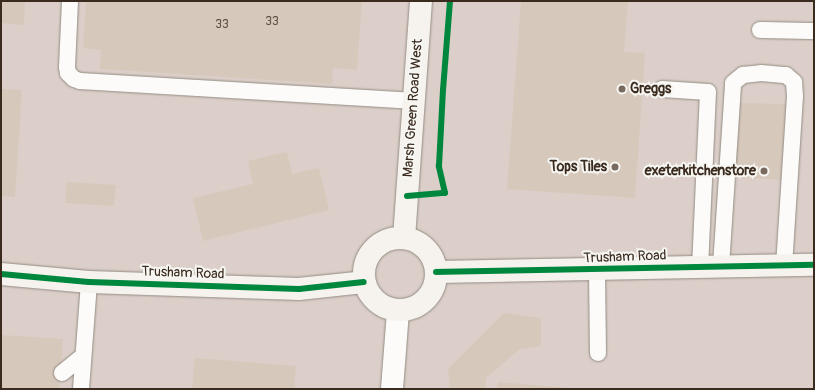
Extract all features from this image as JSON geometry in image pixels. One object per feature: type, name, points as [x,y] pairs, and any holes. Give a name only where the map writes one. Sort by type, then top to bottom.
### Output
[{"type":"street","name":"Marsh Green Road West","points":[[404,238],[421,1]]},
{"type":"street","points":[[404,238],[421,244],[430,253],[436,264],[436,272],[434,289],[426,300],[416,308],[398,311],[379,305],[370,296],[364,282],[363,272],[366,259],[374,249],[384,241],[404,238]]},
{"type":"street","name":"Trusham Road","points":[[436,272],[597,270],[710,266],[814,266]]},
{"type":"street","name":"Trusham Road","points":[[1,274],[88,282],[300,289],[364,282]]},
{"type":"street","points":[[392,389],[398,311]]},
{"type":"lane","points":[[70,1],[67,67],[68,73],[74,79],[80,81],[415,101]]},
{"type":"lane","points":[[760,30],[814,31]]},
{"type":"lane","points":[[710,266],[733,84],[744,75],[761,74],[786,75],[794,82],[796,96],[784,266]]},
{"type":"lane","points":[[662,89],[708,92],[710,266]]},
{"type":"lane","points":[[597,270],[598,353]]},
{"type":"lane","points":[[81,389],[88,282]]},
{"type":"lane","points":[[62,373],[83,356]]},
{"type":"shaded area","points":[[1,1],[814,1],[814,389],[1,389]]},
{"type":"building","points":[[1,1],[25,1],[24,25],[1,23]]},
{"type":"building","points":[[86,1],[362,1],[357,70],[333,68],[332,84],[100,69],[101,50],[83,48]]},
{"type":"building","points":[[521,1],[628,1],[624,52],[645,53],[635,198],[507,189]]},
{"type":"building","points":[[1,89],[22,90],[15,197],[1,196]]},
{"type":"building","points":[[738,103],[787,104],[784,180],[733,177]]},
{"type":"building","points":[[287,152],[292,174],[319,168],[329,210],[203,241],[193,198],[253,184],[248,161]]},
{"type":"building","points":[[67,182],[116,185],[114,206],[65,203]]},
{"type":"building","points":[[504,313],[541,318],[541,346],[520,349],[486,378],[486,389],[450,389],[448,369]]},
{"type":"building","points":[[1,335],[63,339],[59,389],[1,389]]},
{"type":"building","points":[[195,358],[296,366],[294,387],[307,389],[192,389]]},
{"type":"building","points":[[498,382],[568,388],[497,389]]},
{"type":"cycle path","points":[[407,196],[445,193],[439,166],[450,1]]},
{"type":"cycle path","points":[[436,272],[814,265]]},
{"type":"cycle path","points":[[1,274],[89,282],[299,289],[364,282]]},
{"type":"place","name":"Greggs","points":[[622,89]]},
{"type":"place","name":"Tops Tiles","points":[[615,167]]},
{"type":"place","name":"exeterkitchenstore","points":[[764,171]]}]
